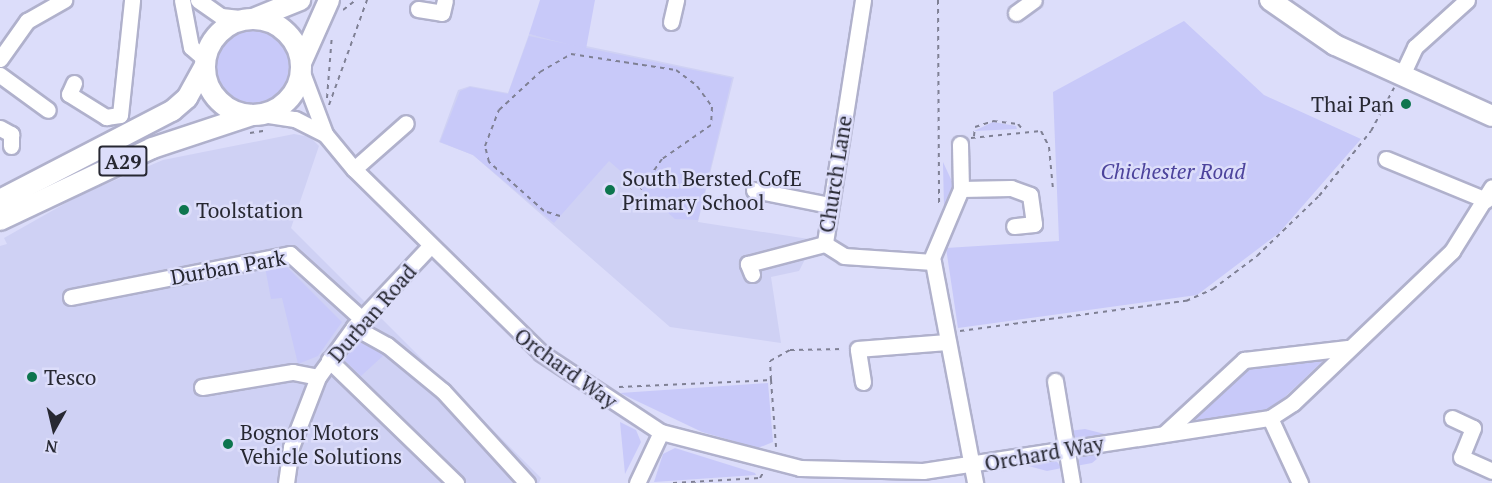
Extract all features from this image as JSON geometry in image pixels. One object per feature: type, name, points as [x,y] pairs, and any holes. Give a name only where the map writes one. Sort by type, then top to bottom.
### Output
[{"type":"main road","points":[[300,0],[220,32],[205,63],[218,101],[257,115],[292,96],[301,67],[332,8]]},
{"type":"main road","points":[[1270,0],[1335,45],[1492,116]]},
{"type":"main road","points":[[251,19],[290,36],[301,67]]},
{"type":"main road","name":"A29","points":[[0,200],[172,111],[187,98],[205,63]]},
{"type":"main road","name":"A29","points":[[0,220],[153,148],[257,115]]},
{"type":"street","points":[[0,58],[27,21],[64,0]]},
{"type":"street","points":[[74,83],[69,94],[106,117],[120,115],[132,0]]},
{"type":"street","points":[[182,0],[191,46],[205,63]]},
{"type":"street","points":[[198,0],[221,16],[251,19]]},
{"type":"street","points":[[418,9],[442,13],[445,0]]},
{"type":"street","points":[[671,22],[676,0]]},
{"type":"street","name":"Church Lane","points":[[863,0],[829,206],[825,244],[844,256],[931,260]]},
{"type":"street","points":[[1016,13],[1034,0]]},
{"type":"street","points":[[1401,74],[1415,47],[1467,0]]},
{"type":"street","points":[[301,67],[325,134]]},
{"type":"street","points":[[0,75],[48,110]]},
{"type":"street","points":[[257,115],[295,119],[325,134]]},
{"type":"street","points":[[354,170],[406,123]]},
{"type":"street","points":[[0,128],[11,134],[11,146]]},
{"type":"street","name":"Orchard Way","points":[[325,134],[354,170],[429,247],[549,359],[661,432],[773,464],[869,479],[1270,418],[1293,403],[1347,348],[1452,251],[1489,193]]},
{"type":"street","points":[[960,144],[961,189],[931,260],[975,483]]},
{"type":"street","points":[[1386,159],[1489,193]]},
{"type":"street","points":[[961,189],[1011,188],[1030,195],[1034,224],[1014,226]]},
{"type":"street","points":[[754,190],[829,206]]},
{"type":"street","points":[[752,274],[748,264],[825,244]]},
{"type":"street","name":"Durban Road","points":[[286,483],[291,447],[318,377],[358,323],[429,247]]},
{"type":"street","name":"Durban Park","points":[[71,297],[290,254],[358,323]]},
{"type":"street","points":[[358,323],[443,391],[527,483]]},
{"type":"street","points":[[863,382],[858,349],[946,339]]},
{"type":"street","points":[[1165,433],[1244,360],[1347,348]]},
{"type":"street","points":[[329,360],[456,483]]},
{"type":"street","points":[[202,387],[293,372],[318,377]]},
{"type":"street","points":[[1055,381],[1072,483]]},
{"type":"street","points":[[1270,418],[1300,483]]},
{"type":"street","points":[[1452,418],[1473,428],[1461,457],[1492,471]]},
{"type":"street","points":[[637,483],[661,432]]},
{"type":"path","points":[[332,8],[356,0]]},
{"type":"path","points":[[333,24],[327,110],[367,0]]},
{"type":"path","points":[[938,0],[939,211]]},
{"type":"path","points":[[560,216],[544,211],[489,162],[485,146],[499,110],[540,72],[571,54],[676,70],[697,86],[712,107],[711,125],[662,159],[641,189]]},
{"type":"path","points":[[946,339],[1186,301],[1213,289],[1257,256],[1319,196],[1384,113],[1401,74]]},
{"type":"path","points":[[974,136],[975,127],[993,121],[1018,124],[1023,130]]},
{"type":"path","points":[[239,136],[278,128]]},
{"type":"path","points":[[960,144],[974,136],[1023,130],[1045,134],[1053,189]]},
{"type":"path","points":[[673,483],[760,478],[773,464],[770,361],[790,350],[858,349]]},
{"type":"path","points":[[615,387],[771,380]]},
{"type":"shaded area","name":"South Bersted CofE Primary School","points":[[529,34],[734,77],[698,222],[815,240],[799,271],[771,277],[781,343],[670,327],[473,155],[439,142],[458,90],[470,86],[508,93]]},
{"type":"shaded area","points":[[294,134],[310,137],[319,146],[291,228],[541,478],[539,483],[0,483],[0,246],[7,244],[4,238],[80,195],[163,160]]},
{"type":"green space","points":[[540,0],[595,0],[586,49],[529,34]]},
{"type":"green space","name":"Chichester Road","points":[[1184,21],[1264,95],[1361,139],[1279,233],[1197,295],[958,328],[946,248],[1059,241],[1053,92]]},
{"type":"green space","points":[[251,29],[266,32],[278,40],[286,52],[289,67],[286,82],[278,94],[266,102],[251,105],[236,102],[224,94],[216,82],[213,67],[216,52],[224,40],[236,32]]},
{"type":"green space","points":[[529,36],[732,78],[698,220],[675,219],[609,161],[554,223],[473,155],[440,142],[460,91],[470,87],[508,94]]},
{"type":"green space","points":[[993,122],[1016,126],[1017,129],[974,131]]},
{"type":"green space","points":[[943,162],[955,188],[944,208],[943,164]]},
{"type":"green space","points":[[285,265],[342,322],[318,356],[298,364],[282,298],[271,299],[265,267]]},
{"type":"green space","points":[[356,340],[385,354],[361,376],[340,356]]},
{"type":"green space","points":[[1327,357],[1270,411],[1187,425],[1184,420],[1238,367]]},
{"type":"green space","points":[[768,383],[773,442],[758,448],[702,432],[620,393]]},
{"type":"green space","points":[[620,422],[636,430],[641,442],[625,474]]},
{"type":"green space","points":[[1085,429],[1110,436],[1072,439],[1069,431]]},
{"type":"green space","points":[[675,448],[756,475],[654,482],[663,454]]},
{"type":"green space","points":[[1108,450],[1092,463],[1076,466],[1082,453]]},
{"type":"green space","points":[[1054,458],[1062,468],[1047,471],[1021,464]]},
{"type":"place","name":"Thai Pan","points":[[1406,104]]},
{"type":"place","name":"South Bersted CofE Primary School","points":[[610,190]]},
{"type":"place","name":"Toolstation","points":[[184,210]]},
{"type":"place","name":"Tesco","points":[[32,377]]},
{"type":"place","name":"Bognor Motors Vehicle Solutions","points":[[228,444]]}]
